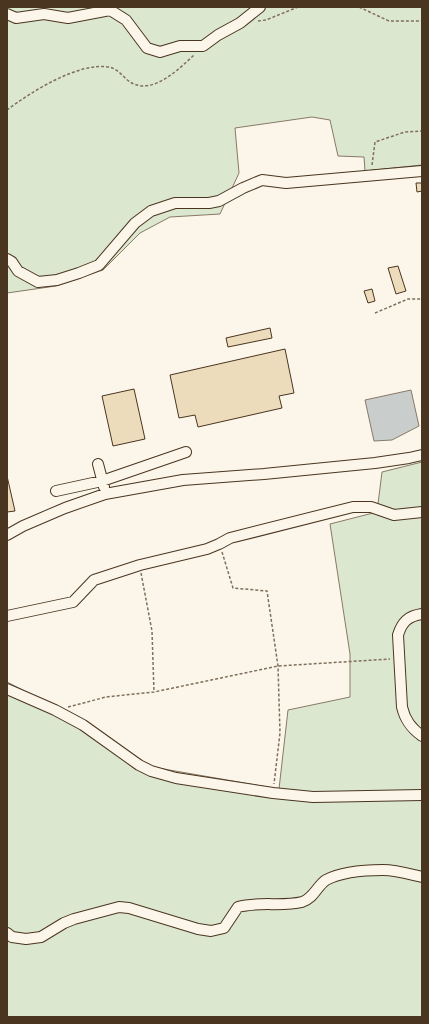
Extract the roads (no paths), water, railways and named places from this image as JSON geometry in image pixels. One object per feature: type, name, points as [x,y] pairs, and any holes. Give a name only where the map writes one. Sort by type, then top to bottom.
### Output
[{"type":"street","points":[[7,14],[16,18],[44,14],[68,18],[110,10],[126,20],[147,48],[160,52],[180,46],[203,46],[218,35],[240,23],[260,7]]},
{"type":"street","points":[[7,258],[12,262],[18,271],[38,282],[57,280],[79,273],[99,264],[135,223],[151,210],[175,203],[209,203],[219,201],[262,180],[286,183],[422,171]]},
{"type":"street","points":[[56,491],[102,481],[186,452]]},
{"type":"street","points":[[7,536],[23,526],[65,508],[106,494],[183,480],[375,463],[422,455]]},
{"type":"street","points":[[98,464],[106,494]]},
{"type":"street","points":[[7,616],[73,602],[94,580],[140,565],[207,549],[230,538],[353,507],[371,507],[394,515],[422,512]]},
{"type":"street","points":[[422,614],[413,615],[401,626],[398,635],[402,707],[404,716],[410,727],[422,736]]},
{"type":"street","points":[[7,689],[55,710],[83,725],[139,765],[152,771],[176,778],[273,793],[313,797],[422,795]]},
{"type":"street","points":[[7,934],[12,937],[26,939],[41,936],[74,919],[119,907],[129,908],[198,929],[211,931],[224,928],[238,907],[249,904],[298,903],[307,901],[325,881],[343,874],[383,870],[398,871],[422,877]]}]
